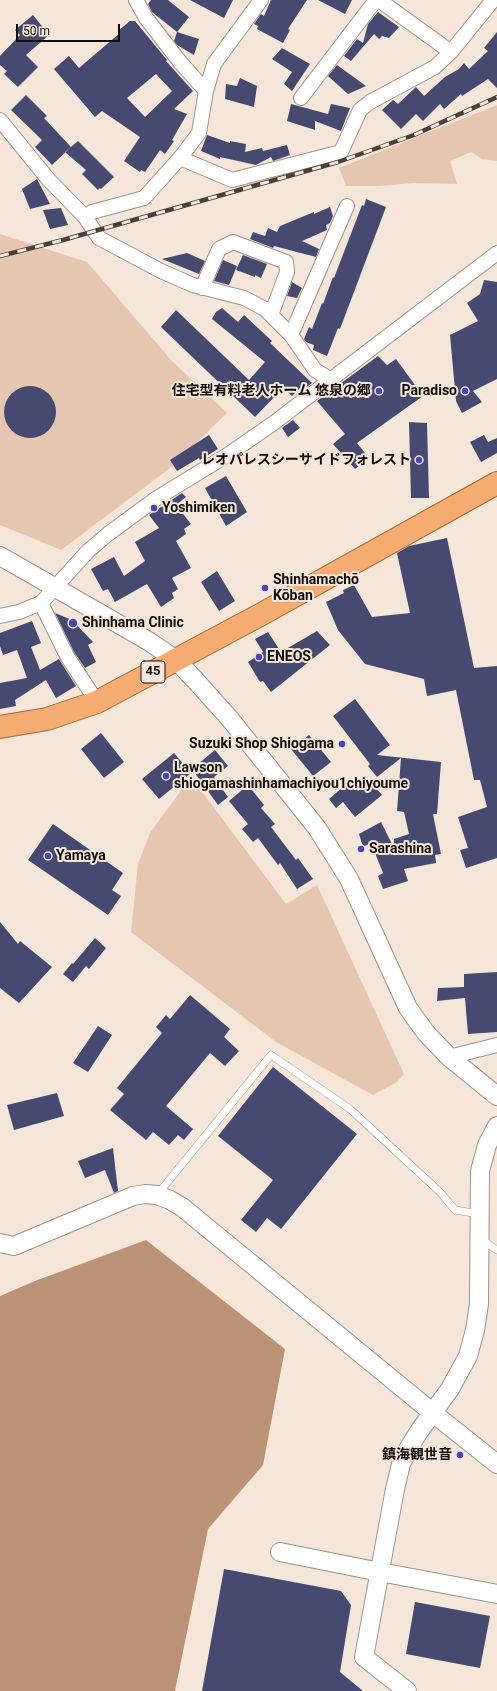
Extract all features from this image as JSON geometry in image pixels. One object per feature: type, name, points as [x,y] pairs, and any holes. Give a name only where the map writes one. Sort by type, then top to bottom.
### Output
[{"type":"highway","name":"45","points":[[0,727],[47,719],[97,702],[497,483]]},
{"type":"street","points":[[136,0],[180,62],[206,91]]},
{"type":"street","points":[[85,217],[92,212],[144,198],[180,158],[199,133],[206,91],[214,64],[261,0]]},
{"type":"street","points":[[301,98],[376,0]]},
{"type":"street","points":[[379,0],[451,52]]},
{"type":"street","points":[[180,158],[232,180],[341,152],[360,110],[370,102],[435,67],[451,52],[493,0]]},
{"type":"street","points":[[0,120],[48,179],[85,217],[99,238],[161,271],[193,285],[244,298],[265,309],[291,335],[315,370],[331,380]]},
{"type":"street","points":[[291,335],[347,206]]},
{"type":"street","points":[[202,288],[219,249],[233,242],[286,262],[287,272],[271,315]]},
{"type":"street","points":[[0,616],[19,612],[41,602],[56,588],[88,551],[108,534],[157,498],[229,454],[275,422],[497,253]]},
{"type":"street","points":[[0,556],[150,642],[176,660],[230,719],[317,828],[349,879],[408,1008],[426,1033],[449,1057],[497,1096]]},
{"type":"street","points":[[41,602],[67,656],[97,702]]},
{"type":"street","points":[[449,1057],[497,1045]]},
{"type":"street","points":[[406,1691],[364,1657],[395,1489],[402,1464],[408,1449],[450,1389],[468,1356],[475,1330],[479,1304],[479,1180],[487,1145],[497,1126]]},
{"type":"street","points":[[479,1180],[497,1163]]},
{"type":"street","points":[[0,1244],[14,1246],[133,1196],[144,1194],[157,1195],[182,1207],[432,1413],[497,1464]]},
{"type":"street","points":[[280,1552],[497,1594]]},
{"type":"lane","points":[[157,1195],[271,1056],[350,1109],[440,1192],[455,1210],[479,1214]]},
{"type":"lane","points":[[480,1238],[497,1250]]},
{"type":"shaded area","points":[[497,105],[497,161],[482,159],[471,152],[450,161],[457,184],[413,183],[379,186],[346,186],[339,168]]},
{"type":"shaded area","points":[[0,234],[87,262],[171,360],[227,413],[174,465],[61,550],[0,525]]},
{"type":"shaded area","points":[[191,777],[286,904],[317,885],[404,1074],[397,1082],[373,1095],[276,1042],[131,932],[138,864],[150,833]]},
{"type":"shaded area","points":[[146,1240],[285,1349],[263,1465],[208,1529],[175,1691],[0,1691],[0,1296],[35,1281]]},
{"type":"building","points":[[151,0],[168,0],[189,17],[177,32],[152,12],[148,4]]},
{"type":"building","points":[[190,0],[233,0],[224,18]]},
{"type":"building","points":[[271,0],[307,0],[288,29],[290,30],[283,43],[257,29],[258,26],[254,24],[261,14],[264,16]]},
{"type":"building","points":[[318,0],[352,0],[345,14]]},
{"type":"building","points":[[378,12],[399,27],[389,38],[382,36],[379,39],[374,34],[351,61],[344,56],[357,39],[363,43],[368,24]]},
{"type":"building","points":[[33,15],[49,35],[26,55],[38,67],[18,87],[4,74],[7,71],[0,65],[0,56],[20,35],[15,30]]},
{"type":"building","points":[[130,21],[135,21],[167,60],[166,61],[193,91],[174,109],[187,114],[172,140],[174,141],[165,154],[160,150],[145,172],[141,170],[140,172],[124,161],[140,137],[102,111],[95,117],[54,69],[69,56],[79,68],[120,33],[118,31]],"holes":[[[156,74],[172,91],[145,117],[127,98]]]},
{"type":"building","points":[[177,32],[199,39],[194,55],[177,45],[174,41]]},
{"type":"building","points":[[497,32],[497,88],[488,79],[462,96],[461,94],[444,109],[440,104],[423,121],[416,114],[401,129],[382,110],[393,100],[398,104],[416,87],[424,96],[445,77],[459,69],[464,63],[469,69],[488,51],[484,48]]},
{"type":"building","points":[[282,48],[310,64],[292,91],[284,84],[292,72],[272,59]]},
{"type":"building","points":[[337,65],[366,86],[348,94],[328,76]]},
{"type":"building","points":[[240,78],[257,86],[254,107],[225,99],[226,84],[237,86]]},
{"type":"building","points":[[26,95],[47,116],[44,118],[71,147],[52,165],[35,147],[42,140],[11,110]]},
{"type":"building","points":[[291,104],[328,114],[331,104],[350,108],[341,131],[315,121],[315,130],[287,121]]},
{"type":"building","points":[[207,135],[230,143],[230,141],[246,144],[245,152],[262,148],[263,151],[287,145],[290,155],[273,161],[271,157],[256,165],[220,157],[220,159],[201,151]]},
{"type":"building","points":[[78,141],[114,177],[101,189],[100,188],[98,190],[82,174],[86,170],[65,152]]},
{"type":"building","points":[[37,179],[50,204],[30,209],[22,189]]},
{"type":"building","points":[[366,199],[386,207],[340,329],[338,328],[327,356],[313,350],[314,345],[306,342],[304,339],[309,327],[312,329],[333,277],[334,278],[362,205],[364,206]]},
{"type":"building","points":[[330,207],[333,216],[330,223],[326,225],[327,230],[302,241],[319,249],[316,257],[274,246],[273,248],[250,239],[253,232],[265,236],[268,228],[277,232],[280,226]]},
{"type":"building","points":[[61,208],[68,225],[50,229],[43,210]]},
{"type":"building","points":[[187,253],[205,261],[199,274],[162,259]]},
{"type":"building","points":[[243,255],[267,264],[261,278],[236,270]]},
{"type":"building","points":[[223,260],[237,266],[229,285],[214,281]]},
{"type":"building","points":[[484,280],[497,282],[497,379],[473,391],[482,402],[462,413],[456,401],[450,335],[478,321],[467,303],[480,294]]},
{"type":"building","points":[[292,282],[302,288],[297,298],[287,296]]},
{"type":"building","points":[[222,308],[238,322],[244,315],[272,341],[270,343],[312,383],[305,388],[303,385],[292,396],[283,388],[255,417],[161,327],[176,310],[249,380],[265,362],[212,319],[216,312]]},
{"type":"building","name":"住宅型有料老人ホーム 悠泉の郷","points":[[378,356],[387,365],[396,359],[423,396],[357,443],[369,458],[355,469],[333,444],[345,434],[317,401]]},
{"type":"building","points":[[25,386],[35,386],[49,393],[56,407],[56,417],[49,431],[35,438],[25,438],[15,434],[8,427],[4,417],[4,407],[8,397],[15,390]]},
{"type":"building","points":[[293,420],[300,428],[288,437],[282,428]]},
{"type":"building","name":"レオパレスシーサイドフォレスト","points":[[409,422],[427,423],[429,498],[411,498]]},
{"type":"building","points":[[209,435],[218,449],[177,471],[170,460]]},
{"type":"building","points":[[484,435],[488,442],[497,438],[497,453],[481,462],[470,442]]},
{"type":"building","points":[[226,476],[247,512],[226,526],[205,488]]},
{"type":"building","points":[[182,493],[186,497],[176,505],[191,524],[184,529],[186,534],[176,541],[191,568],[172,578],[178,589],[172,593],[174,598],[161,607],[147,584],[115,602],[108,589],[103,591],[91,569],[114,557],[124,576],[145,561],[135,542],[159,528],[149,515]]},
{"type":"building","points":[[447,538],[474,668],[497,666],[497,858],[466,868],[460,850],[468,848],[458,817],[487,807],[480,780],[474,780],[456,690],[427,696],[424,679],[365,664],[338,630],[326,602],[344,593],[343,590],[354,585],[372,617],[410,613],[397,553],[409,546]]},
{"type":"building","points":[[217,571],[235,601],[219,611],[201,582]]},
{"type":"building","points":[[55,613],[72,620],[93,642],[88,645],[96,662],[85,668],[74,652]]},
{"type":"building","points":[[32,621],[41,643],[31,647],[40,670],[59,659],[76,686],[56,698],[46,680],[15,700],[16,706],[0,709],[0,683],[27,678],[17,650],[3,655],[0,646],[0,633]]},
{"type":"building","points":[[317,631],[330,645],[271,692],[263,681],[260,682],[248,662],[263,652],[255,639],[268,632],[281,652]]},
{"type":"building","points":[[355,699],[390,745],[377,755],[441,762],[437,814],[433,814],[441,854],[435,855],[436,863],[404,869],[408,881],[383,889],[378,876],[383,873],[371,843],[363,847],[359,834],[381,822],[394,848],[394,839],[409,834],[404,812],[397,811],[401,758],[377,777],[368,766],[370,764],[333,716]]},
{"type":"building","points":[[101,733],[124,762],[104,778],[81,749]]},
{"type":"building","points":[[309,735],[331,762],[313,776],[291,749]]},
{"type":"building","points":[[215,750],[228,766],[214,777],[228,797],[218,805],[192,769]]},
{"type":"building","points":[[174,753],[191,773],[159,799],[142,779]]},
{"type":"building","points":[[350,781],[358,791],[370,781],[382,795],[355,817],[343,802],[336,808],[329,799]]},
{"type":"building","points":[[248,785],[264,805],[261,808],[275,824],[271,827],[296,860],[298,858],[313,879],[297,889],[280,863],[278,865],[258,838],[253,842],[242,829],[248,824],[229,801]]},
{"type":"building","points":[[53,824],[123,873],[112,890],[121,896],[108,915],[28,860]]},
{"type":"building","points":[[0,922],[18,944],[20,941],[52,967],[19,1003],[0,988]]},
{"type":"building","points":[[95,938],[106,948],[89,969],[86,966],[73,982],[63,974]]},
{"type":"building","points":[[497,972],[497,1032],[468,1034],[465,998],[437,1001],[438,988],[464,987],[464,974]]},
{"type":"building","points":[[190,995],[230,1029],[224,1037],[239,1051],[225,1066],[210,1053],[166,1106],[193,1129],[184,1140],[178,1135],[169,1145],[153,1132],[146,1140],[110,1110],[124,1094],[117,1088],[162,1033],[156,1027],[166,1015],[170,1019]]},
{"type":"building","points":[[98,1026],[112,1035],[88,1072],[73,1063]]},
{"type":"building","points":[[273,1067],[357,1134],[281,1229],[267,1218],[256,1232],[241,1220],[273,1180],[218,1136]]},
{"type":"building","points":[[57,1093],[64,1116],[14,1130],[7,1105]]},
{"type":"building","points":[[113,1148],[118,1191],[114,1193],[105,1170],[85,1178],[78,1161]]},
{"type":"building","points":[[224,1569],[341,1591],[351,1605],[340,1672],[363,1691],[202,1691]]},
{"type":"building","points":[[415,1602],[490,1616],[480,1668],[406,1654]]},
{"type":"railway","points":[[0,256],[63,240],[338,162],[414,135],[497,97]]},
{"type":"place","name":"住宅型有料老人ホーム 悠泉の郷","points":[[379,391]]},
{"type":"place","name":"Paradiso","points":[[465,391]]},
{"type":"place","name":"レオパレスシーサイドフォレスト","points":[[419,460]]},
{"type":"place","name":"Yoshimiken","points":[[154,508]]},
{"type":"place","name":"Shinhamachō Kōban","points":[[265,588]]},
{"type":"place","name":"Shinhama Clinic","points":[[73,623]]},
{"type":"place","name":"ENEOS","points":[[259,657]]},
{"type":"place","name":"Suzuki Shop Shiogama","points":[[342,744]]},
{"type":"place","name":"Lawson shiogamashinhamachiyou1chiyoume","points":[[166,776]]},
{"type":"place","name":"Sarashina","points":[[361,849]]},
{"type":"place","name":"Yamaya","points":[[48,856]]},
{"type":"place","name":"鎮海観世音","points":[[460,1455]]}]
